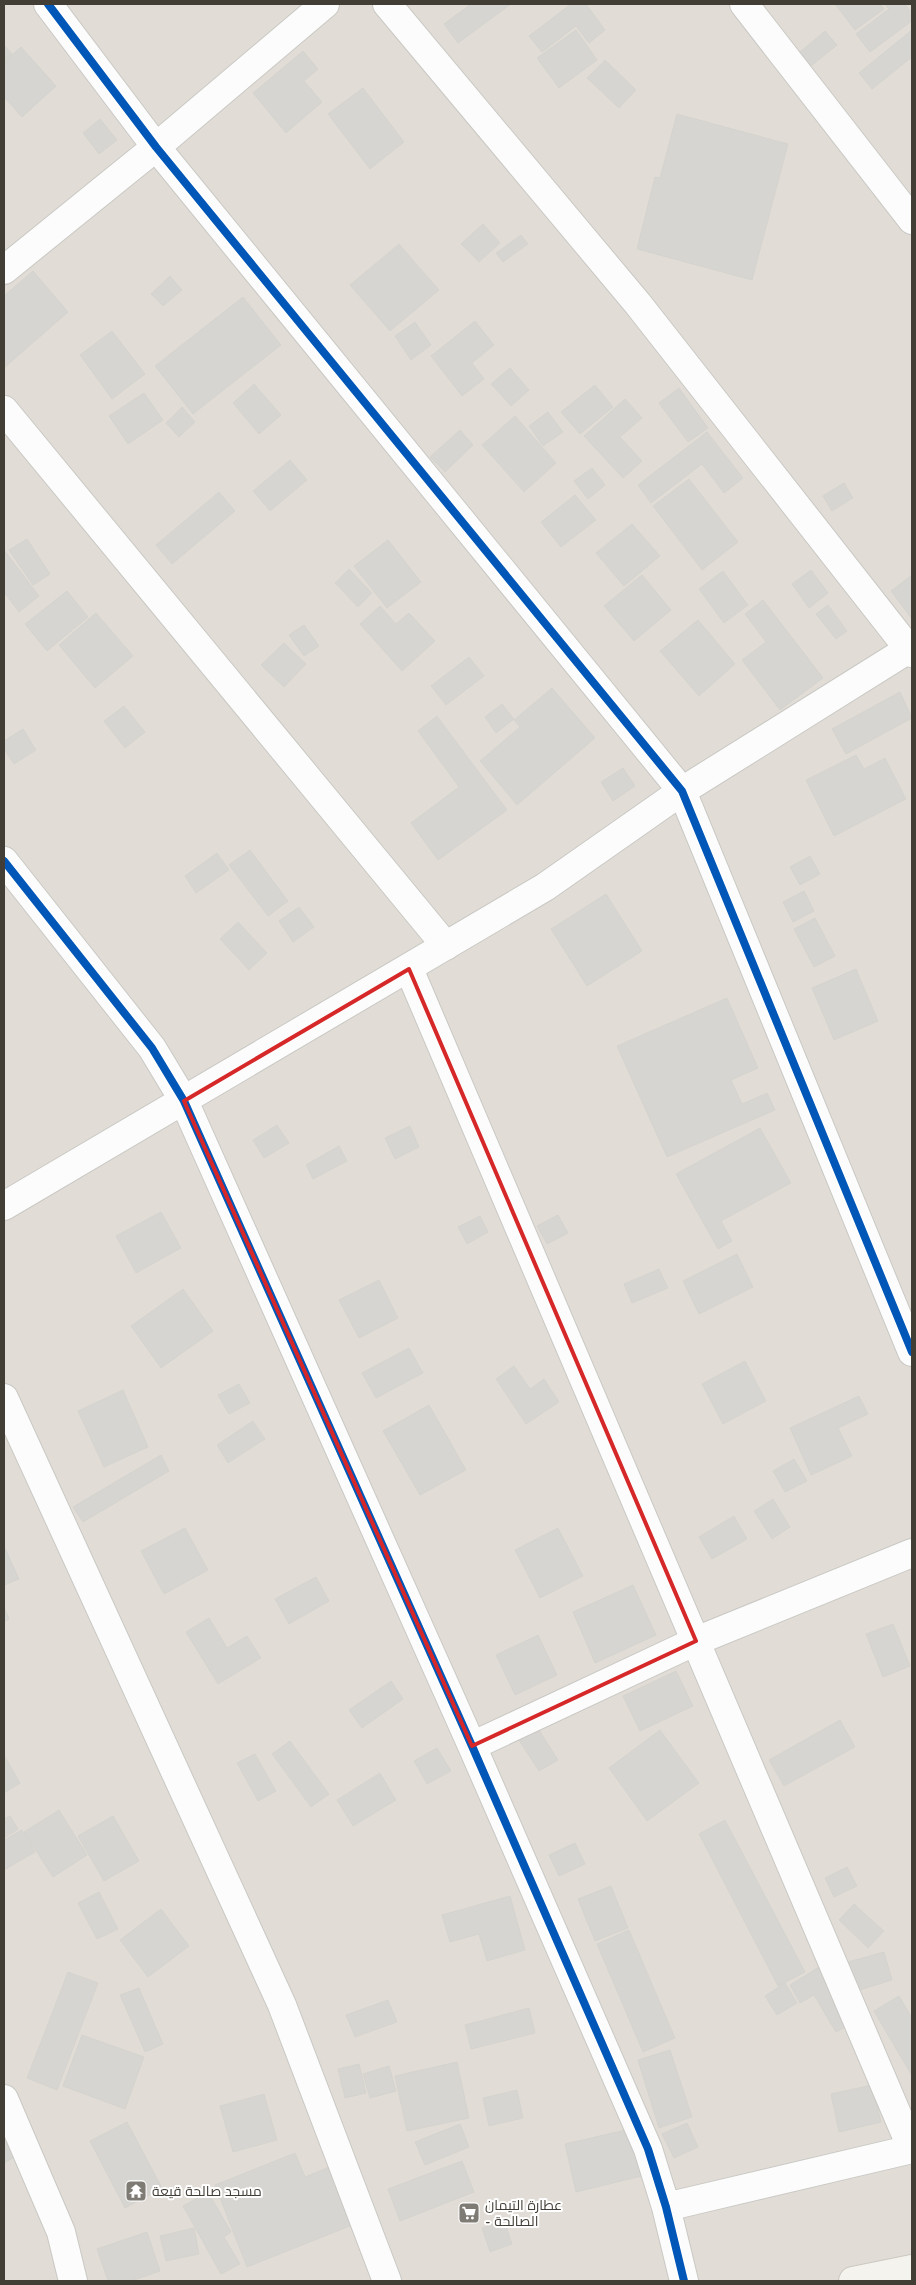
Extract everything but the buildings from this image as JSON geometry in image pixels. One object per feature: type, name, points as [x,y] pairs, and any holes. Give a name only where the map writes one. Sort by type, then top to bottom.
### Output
[{"type":"main road","points":[[853,2281],[912,2269]]},
{"type":"street","points":[[48,4],[156,147],[682,792],[912,1352]]},
{"type":"street","points":[[4,270],[156,147],[325,4]]},
{"type":"street","points":[[4,1206],[184,1102],[545,887],[682,792],[912,650],[638,304],[387,4]]},
{"type":"street","points":[[744,4],[912,220]]},
{"type":"street","points":[[4,410],[446,946]]},
{"type":"street","points":[[4,861],[152,1048],[184,1102],[472,1746],[641,2132],[666,2207],[684,2281]]},
{"type":"street","points":[[408,969],[912,2149],[666,2207]]},
{"type":"street","points":[[4,1398],[282,2005],[387,2281]]},
{"type":"street","points":[[472,1746],[696,1641],[912,1554]]},
{"type":"street","points":[[4,2099],[62,2232],[73,2281]]},
{"type":"highlighted area","points":[[409,969],[696,1641],[472,1746],[184,1101]]},
{"type":"shaded area","points":[[4,4],[912,4],[912,2274],[877,2281],[4,2281]]},
{"type":"cycle path","points":[[48,4],[156,147],[682,791],[912,1352]]},
{"type":"cycle path","points":[[4,861],[152,1048],[184,1101],[472,1746],[648,2149],[666,2207],[684,2281]]},
{"type":"place","name":"مسجد صالحة قيعة","points":[[136,2191]]},
{"type":"place","name":"عطارة التيمان - الصالحة","points":[[469,2213]]}]
